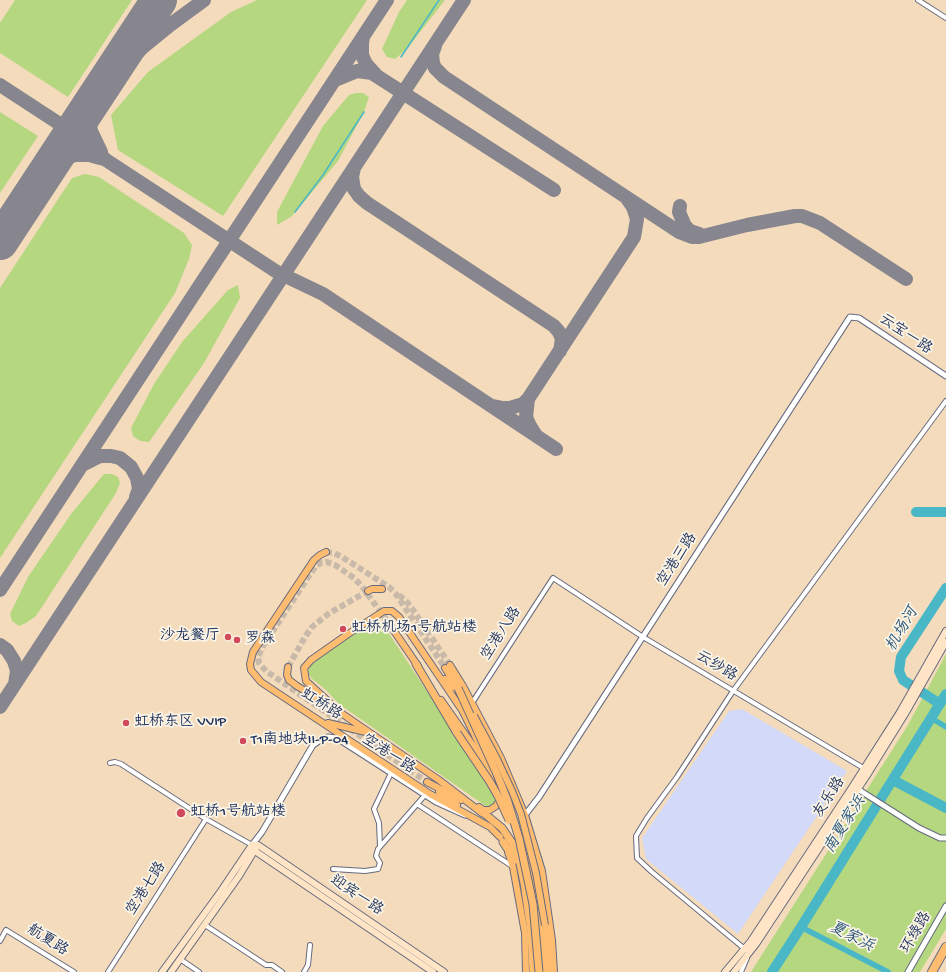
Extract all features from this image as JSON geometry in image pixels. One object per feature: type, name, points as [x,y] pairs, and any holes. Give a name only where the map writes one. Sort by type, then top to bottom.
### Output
[{"type":"highway","points":[[416,664],[457,733],[498,796],[507,814],[524,861]]},
{"type":"highway","points":[[458,688],[504,792],[519,838],[533,904],[539,972]]},
{"type":"highway","points":[[480,810],[507,834],[519,859],[531,931],[533,972]]},
{"type":"highway","points":[[502,839],[512,854],[524,883]]},
{"type":"highway","points":[[932,972],[946,947]]},
{"type":"main road","name":"虹桥路","points":[[326,552],[314,560],[253,652],[250,664],[251,670],[261,682],[324,722],[430,794],[490,827],[502,839]]},
{"type":"main road","points":[[368,591],[372,589],[382,589]]},
{"type":"main road","points":[[341,713],[306,681],[304,677],[304,668],[310,660],[384,611],[392,611],[395,613],[462,710],[514,815],[527,858],[536,896],[541,930],[544,972]]},
{"type":"main road","points":[[392,628],[498,781]]},
{"type":"main road","name":"友乐路","points":[[867,770],[946,631]]},
{"type":"main road","name":"友乐路","points":[[734,972],[909,708],[946,642]]},
{"type":"main road","points":[[430,664],[449,684],[472,703]]},
{"type":"main road","points":[[549,972],[545,924],[536,873],[521,814],[497,760],[447,667],[472,703],[502,758],[525,815],[542,871],[552,940],[554,972]]},
{"type":"main road","name":"虹桥路","points":[[288,668],[286,675],[296,686],[341,713],[439,780],[480,810],[490,821],[502,839],[513,867],[525,933],[526,972]]},
{"type":"main road","points":[[324,722],[369,732]]},
{"type":"main road","points":[[474,818],[427,782],[480,810]]},
{"type":"main road","points":[[469,802],[483,810],[490,810],[499,802],[502,796],[501,788]]},
{"type":"main road","name":"空港一路","points":[[171,972],[240,876],[255,847]]},
{"type":"main road","name":"空港一路","points":[[162,972],[255,847]]},
{"type":"main road","name":"迎宾一路","points":[[255,847],[433,972]]},
{"type":"main road","name":"迎宾一路","points":[[255,847],[444,972]]},
{"type":"main road","name":"友乐路","points":[[725,972],[747,952]]},
{"type":"street","points":[[918,0],[946,18]]},
{"type":"street","name":"云宝一路","points":[[850,317],[859,318],[946,376]]},
{"type":"street","name":"空港三路","points":[[525,815],[539,797],[850,317]]},
{"type":"street","points":[[740,972],[747,952],[637,858],[636,836],[647,818],[677,777],[733,691],[946,401]]},
{"type":"street","name":"云纱路","points":[[553,578],[643,637],[867,770]]},
{"type":"street","name":"空港八路","points":[[472,703],[553,578]]},
{"type":"street","name":"空港一路","points":[[255,847],[262,832],[313,745],[328,737],[336,738],[436,802],[456,812],[474,818]]},
{"type":"street","name":"迎宾一路","points":[[110,763],[119,763],[206,819],[255,847]]},
{"type":"street","points":[[380,846],[379,823],[374,809],[391,773]]},
{"type":"street","points":[[856,787],[893,812],[933,836],[946,838]]},
{"type":"street","points":[[333,869],[358,871],[378,869],[380,863],[376,856],[380,846],[425,795]]},
{"type":"street","points":[[417,804],[508,862],[513,867]]},
{"type":"street","name":"空港七路","points":[[108,972],[206,819]]},
{"type":"street","name":"环绿路","points":[[908,972],[946,906]]},
{"type":"street","points":[[205,925],[266,965],[272,965],[282,972]]},
{"type":"street","name":"航夏路","points":[[0,941],[6,930],[74,972]]},
{"type":"street","points":[[304,972],[308,965],[310,946]]},
{"type":"street","points":[[180,959],[198,972]]},
{"type":"shaded area","points":[[742,709],[847,771],[738,934],[646,859],[642,838],[729,711]]},
{"type":"green space","points":[[15,0],[132,0],[68,97],[0,53],[0,23]]},
{"type":"green space","points":[[257,0],[367,0],[223,216],[118,150],[111,115],[148,72],[231,12]]},
{"type":"green space","points":[[407,0],[445,0],[407,49],[395,59],[387,57],[382,49],[399,12]]},
{"type":"green space","points":[[363,93],[369,97],[364,112],[338,161],[292,216],[277,225],[277,212],[323,126],[349,95]]},
{"type":"green space","points":[[0,112],[38,136],[0,193]]},
{"type":"green space","points":[[85,174],[99,177],[184,233],[192,245],[189,259],[175,293],[0,558],[0,288],[72,178]]},
{"type":"green space","points":[[238,285],[240,298],[204,363],[149,442],[140,441],[133,436],[131,428],[154,384],[182,342],[228,290]]},
{"type":"green space","points":[[104,474],[112,474],[118,477],[120,483],[116,493],[36,616],[19,626],[12,621],[10,614],[28,577],[71,514]]},
{"type":"green space","points":[[373,622],[379,622],[384,626],[497,798],[490,809],[339,704],[326,690],[311,678],[308,671],[310,665],[319,656]]},
{"type":"green space","points":[[946,654],[946,929],[920,972],[751,972],[908,725]]},
{"type":"waterway","points":[[401,57],[439,0]]},
{"type":"waterway","points":[[295,212],[323,175],[364,112]]},
{"type":"waterway","points":[[916,512],[946,512]]},
{"type":"waterway","name":"机场河","points":[[912,686],[903,680],[899,671],[901,657],[946,588]]},
{"type":"waterway","name":"机场河","points":[[917,689],[940,704]]},
{"type":"waterway","name":"南夏家浜","points":[[772,972],[946,694]]},
{"type":"waterway","points":[[931,718],[946,727]]},
{"type":"waterway","points":[[893,780],[946,808]]},
{"type":"waterway","name":"夏家浜","points":[[801,927],[888,972]]},
{"type":"taxiway","points":[[101,152],[91,131],[90,125],[89,111],[93,101],[120,70],[143,47],[204,0]]},
{"type":"taxiway","points":[[0,590],[387,0]]},
{"type":"taxiway","points":[[0,707],[464,0]]},
{"type":"taxiway","points":[[363,37],[362,55],[366,64],[376,75]]},
{"type":"taxiway","points":[[435,46],[432,54],[433,63],[435,68],[444,77],[679,232],[692,237],[699,237],[747,225],[802,216],[820,223],[906,279]]},
{"type":"taxiway","points":[[335,80],[357,71],[372,73],[554,190]]},
{"type":"taxiway","points":[[0,85],[72,132],[91,146],[106,160],[277,272],[323,294],[556,449]]},
{"type":"taxiway","points":[[46,172],[64,159],[75,155],[89,155],[104,159]]},
{"type":"taxiway","points":[[354,168],[352,177],[354,189],[359,196],[367,203],[554,326],[562,339],[560,351]]},
{"type":"taxiway","points":[[493,406],[510,408],[523,404],[528,399],[634,237],[637,219],[633,207],[628,200]]},
{"type":"taxiway","points":[[680,206],[679,212],[685,226],[690,231],[699,234]]},
{"type":"taxiway","points":[[528,399],[526,417],[535,434]]},
{"type":"taxiway","points":[[84,464],[100,456],[120,458],[131,467],[137,478],[139,489],[136,497]]},
{"type":"taxiway","points":[[0,645],[7,650],[14,661],[17,671],[15,684]]},
{"type":"runway","points":[[0,242],[159,0]]},
{"type":"tunnel","points":[[326,552],[334,553],[342,557],[389,587],[396,594],[445,668]]},
{"type":"tunnel","points":[[392,628],[361,585],[354,578],[335,565],[327,562],[321,563],[316,566],[311,573],[263,646],[258,657],[259,663],[266,671],[427,782]]},
{"type":"tunnel","points":[[288,667],[312,627],[328,614],[368,591]]},
{"type":"tunnel","points":[[399,595],[413,610],[450,665]]},
{"type":"place","name":"虹桥机场1号航站楼","points":[[343,629]]},
{"type":"place","name":"沙龙餐厅","points":[[228,637]]},
{"type":"place","name":"罗森","points":[[237,640]]},
{"type":"place","name":"虹桥东区 VVIP","points":[[126,723]]},
{"type":"place","name":"T1南地块II-P-04","points":[[243,741]]},
{"type":"place","name":"虹桥1号航站楼","points":[[181,813]]}]
